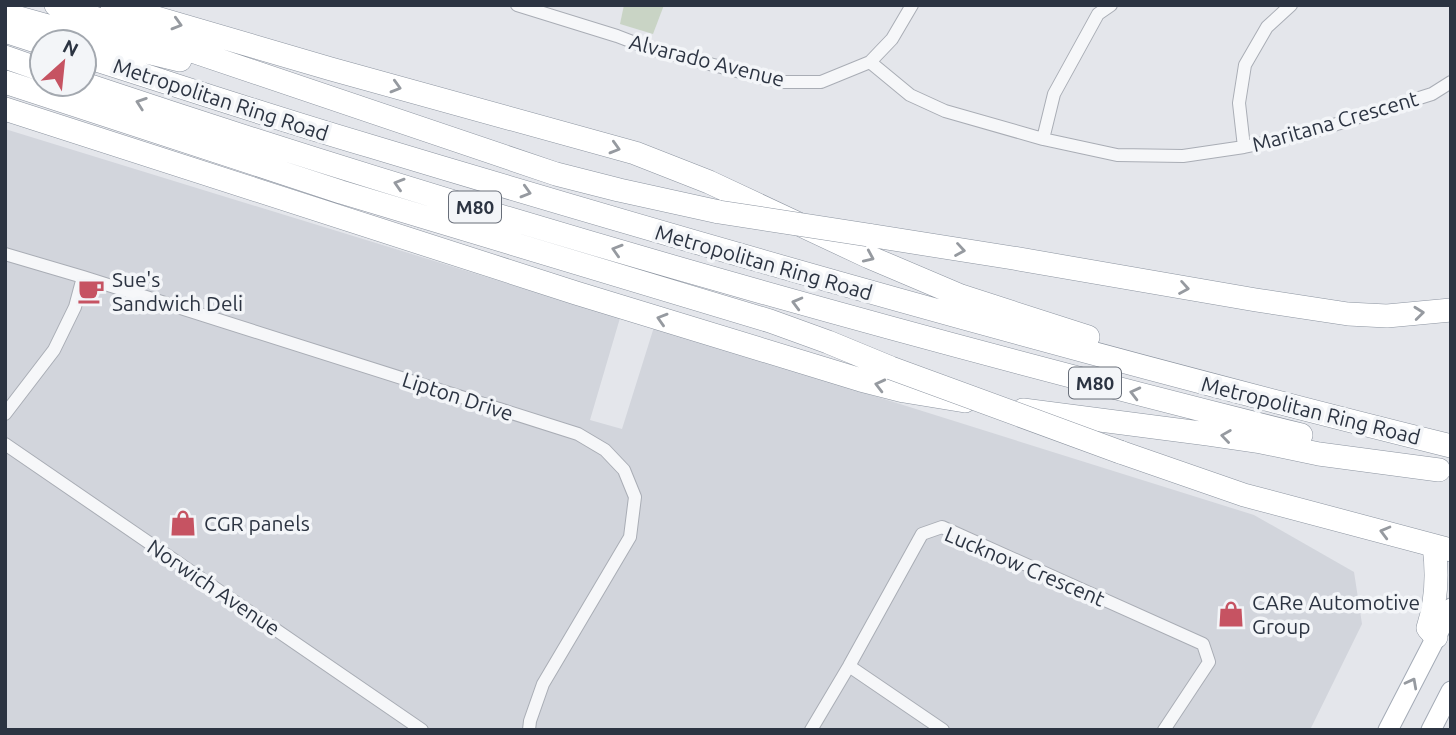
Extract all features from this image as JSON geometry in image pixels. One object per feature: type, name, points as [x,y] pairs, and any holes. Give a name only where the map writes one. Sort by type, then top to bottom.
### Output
[{"type":"highway","points":[[56,5],[556,174],[719,212],[1348,314],[1387,316],[1451,310]]},
{"type":"highway","points":[[112,5],[635,153],[709,182],[869,257],[961,296],[1130,350],[1288,406]]},
{"type":"highway","points":[[5,14],[322,96]]},
{"type":"highway","points":[[5,31],[28,38]]},
{"type":"highway","points":[[5,57],[28,64]]},
{"type":"highway","name":"Metropolitan Ring Road","points":[[98,60],[367,145],[751,259],[1288,406],[1451,446]]},
{"type":"highway","points":[[5,82],[341,192],[770,321],[891,368],[1244,495],[1442,548],[1436,598],[1428,628],[1436,637]]},
{"type":"highway","name":"Metropolitan Ring Road","points":[[98,89],[331,164],[752,290],[1040,369],[1445,471]]},
{"type":"highway","points":[[5,98],[457,240],[891,368]]},
{"type":"highway","points":[[5,109],[576,293],[872,383],[904,391],[1051,415],[1170,428],[1318,454],[1445,471]]},
{"type":"main road","points":[[1388,730],[1451,608]]},
{"type":"main road","points":[[1431,730],[1451,691]]},
{"type":"street","name":"Alvarado Avenue","points":[[517,5],[636,44],[780,82],[821,82],[874,58]]},
{"type":"street","points":[[874,58],[892,39],[912,5]]},
{"type":"street","points":[[1043,139],[1060,83],[1098,14],[1111,5]]},
{"type":"street","points":[[1244,147],[1239,103],[1245,65],[1267,27],[1291,5]]},
{"type":"street","name":"Maritana Crescent","points":[[874,58],[910,95],[945,111],[1043,139],[1117,155],[1183,156],[1305,134],[1432,94],[1451,82]]},
{"type":"street","name":"Lipton Drive","points":[[5,254],[578,434],[605,450],[624,470],[635,497],[630,537],[543,684],[529,730]]},
{"type":"street","points":[[5,414],[54,350],[75,307],[83,277]]},
{"type":"street","name":"Norwich Avenue","points":[[5,444],[422,730]]},
{"type":"street","name":"Lucknow Crescent","points":[[811,730],[922,534],[942,527],[1203,644],[1209,662],[1164,730]]},
{"type":"street","points":[[849,666],[943,730]]},
{"type":"shaded area","points":[[5,129],[620,318],[590,420],[622,429],[654,327],[1254,515],[1354,572],[1362,624],[1310,730],[5,730]]},
{"type":"green space","points":[[624,5],[664,5],[653,34],[620,24]]},
{"type":"place","name":"Sue's Sandwich Deli","points":[[91,291]]},
{"type":"place","name":"CGR panels","points":[[183,523]]},
{"type":"place","name":"CARe Automotive Group","points":[[1231,614]]}]
